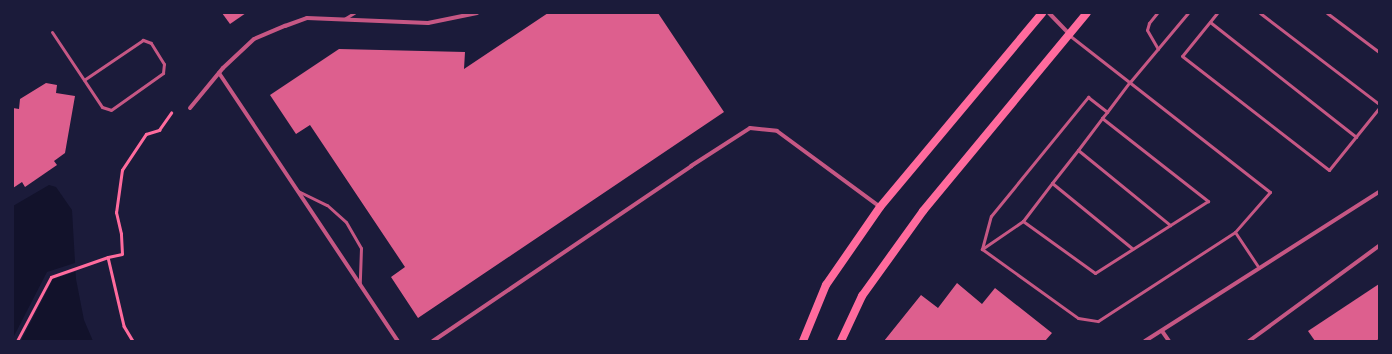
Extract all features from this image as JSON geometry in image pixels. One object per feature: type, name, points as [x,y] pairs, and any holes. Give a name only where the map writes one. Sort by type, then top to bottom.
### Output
[{"type":"main road","points":[[803,341],[826,285],[880,207],[1042,13]]},
{"type":"main road","points":[[841,341],[862,296],[923,211],[1087,13]]},
{"type":"street","points":[[190,108],[219,73],[254,39],[307,18],[428,23],[477,13]]},
{"type":"street","points":[[1049,13],[1069,35]]},
{"type":"street","points":[[219,73],[398,341]]},
{"type":"street","points":[[433,341],[691,166],[750,128],[777,131],[880,207]]},
{"type":"street","points":[[1146,341],[1379,192]]},
{"type":"street","points":[[1249,341],[1379,246]]},
{"type":"street","points":[[1162,331],[1169,341]]},
{"type":"lane","points":[[343,20],[354,13]]},
{"type":"lane","points":[[1157,13],[1149,23],[1147,30],[1158,49]]},
{"type":"lane","points":[[982,249],[1023,221],[1130,82],[1188,13]]},
{"type":"lane","points":[[1217,13],[1182,56],[1328,170],[1379,108]]},
{"type":"lane","points":[[1260,13],[1379,104]]},
{"type":"lane","points":[[1327,13],[1379,52]]},
{"type":"lane","points":[[1210,22],[1356,137]]},
{"type":"lane","points":[[52,32],[84,80],[102,107],[111,110],[162,73],[164,64],[150,43],[143,40],[84,80]]},
{"type":"lane","points":[[982,249],[1078,318],[1098,321],[1235,232],[1270,192],[1069,35]]},
{"type":"lane","points":[[982,249],[991,216],[1088,97],[1107,112]]},
{"type":"lane","points":[[1023,221],[1095,273],[1208,201],[1102,118]]},
{"type":"lane","points":[[1078,150],[1170,225]]},
{"type":"lane","points":[[1052,183],[1133,249]]},
{"type":"lane","points":[[298,191],[327,205],[346,222],[361,248],[360,285]]},
{"type":"lane","points":[[1235,232],[1259,268]]},
{"type":"path","points":[[17,341],[51,277],[108,257],[122,254],[122,234],[116,213],[122,170],[146,134],[159,130],[171,114]]},
{"type":"path","points":[[108,257],[124,326],[133,341]]},
{"type":"shaded area","points":[[49,185],[56,187],[72,210],[76,279],[84,320],[93,341],[13,341],[13,206]]},
{"type":"pier","points":[[78,262],[78,271],[53,279],[21,341],[13,341],[13,338],[47,272]]},
{"type":"building","points":[[222,13],[246,13],[230,24]]},
{"type":"building","points":[[548,13],[658,13],[724,112],[418,318],[391,277],[405,267],[310,125],[296,134],[270,95],[339,49],[465,52],[464,69]]},
{"type":"building","points":[[46,83],[57,85],[56,93],[75,96],[65,153],[54,161],[57,165],[25,187],[22,182],[13,188],[13,108],[19,109],[20,99]]},
{"type":"building","points":[[957,283],[982,304],[995,288],[1052,333],[1045,341],[884,341],[921,295],[938,308]]},
{"type":"building","points":[[1379,284],[1379,339],[1375,341],[1315,341],[1308,331]]}]
